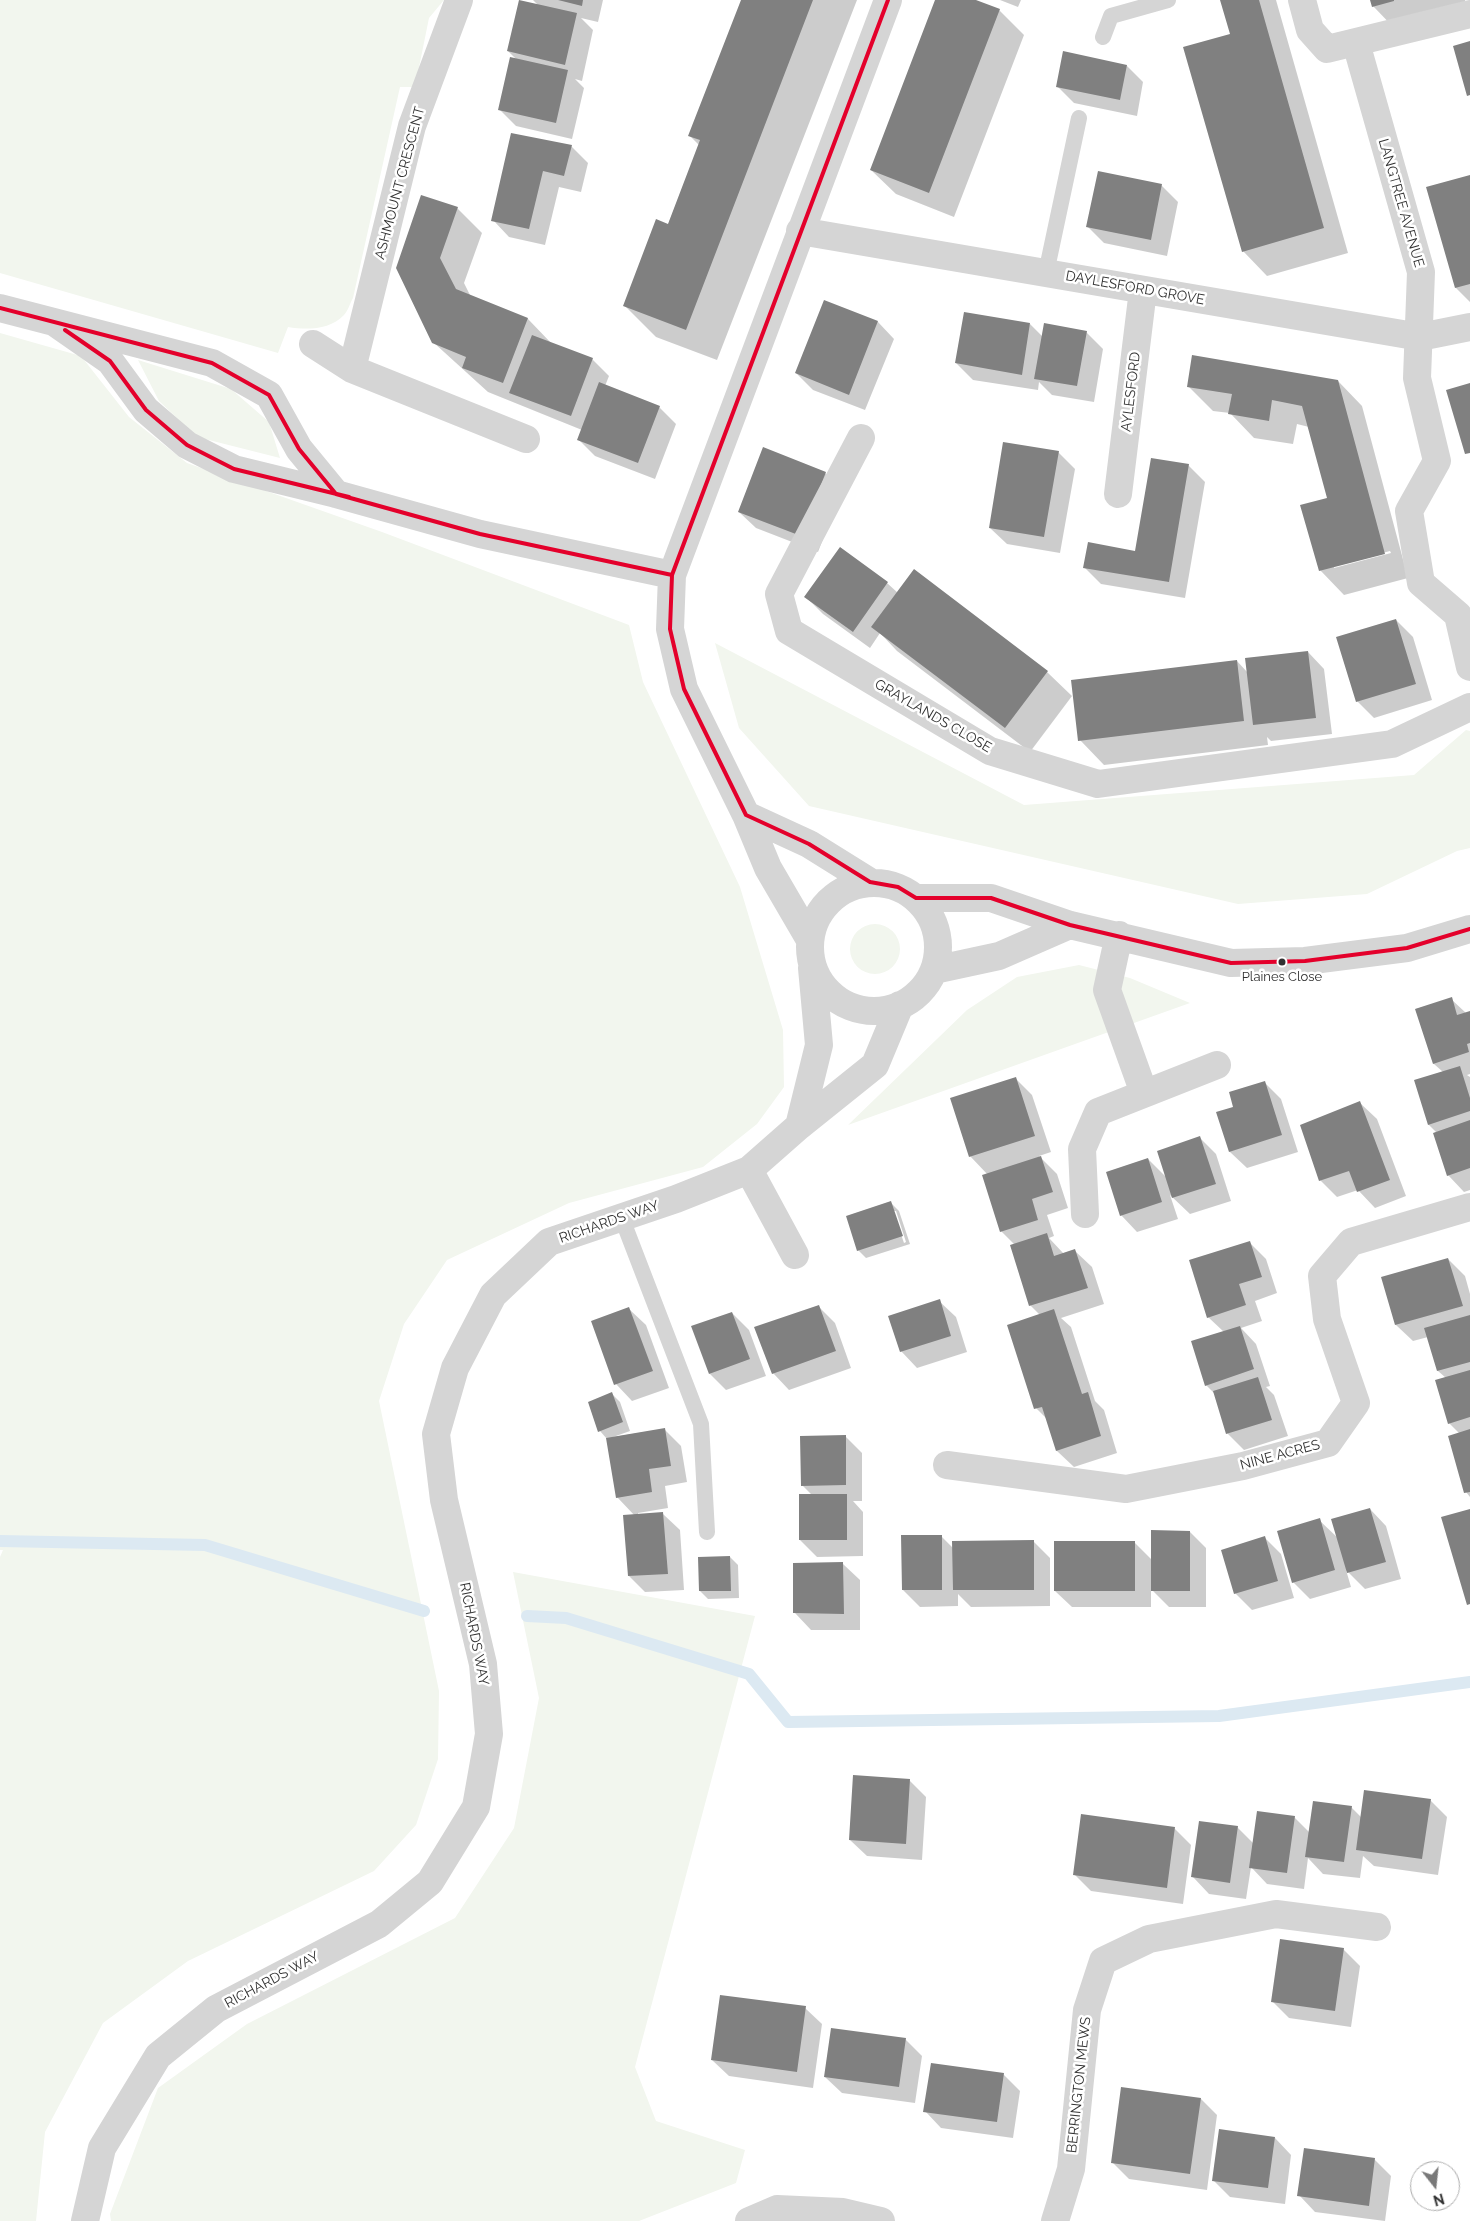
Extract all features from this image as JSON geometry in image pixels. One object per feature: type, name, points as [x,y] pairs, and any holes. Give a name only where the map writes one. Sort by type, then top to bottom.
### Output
[{"type":"street","name":"ASHMOUNT CRESCENT","points":[[352,369],[412,126],[459,0]]},
{"type":"street","points":[[746,815],[809,844],[870,882],[898,887],[916,898],[934,922],[938,944],[934,970],[922,989],[900,1005],[878,1011],[856,1008],[836,999],[820,982],[811,951],[768,868],[746,815],[684,689],[670,629],[672,575],[888,0]]},
{"type":"street","points":[[1302,0],[1310,30],[1327,49],[1470,14]]},
{"type":"street","name":"LANGTREE AVENUE","points":[[1356,43],[1421,272],[1417,378],[1437,460],[1409,511],[1422,583],[1458,615],[1470,667]]},
{"type":"street","name":"DAYLESFORD GROVE","points":[[800,231],[1420,337],[1470,327]]},
{"type":"street","name":"AYLESFORD","points":[[1118,494],[1143,290]]},
{"type":"street","points":[[0,308],[212,362],[269,395],[299,449],[336,494]]},
{"type":"street","points":[[54,322],[110,361],[146,410],[187,446],[234,469],[336,494],[480,534],[672,575]]},
{"type":"street","points":[[313,344],[352,369],[526,439]]},
{"type":"street","name":"GRAYLANDS CLOSE","points":[[861,438],[779,594],[789,631],[990,751],[1098,784],[1392,744],[1470,707]]},
{"type":"street","points":[[799,1126],[819,1045],[811,951],[818,913],[833,896],[848,888],[870,882]]},
{"type":"street","points":[[916,898],[991,898],[1070,925],[1119,935],[1231,963],[1286,962],[1407,948],[1470,929]]},
{"type":"street","points":[[934,970],[999,956],[1070,925]]},
{"type":"street","points":[[1119,935],[1107,990],[1144,1093]]},
{"type":"street","name":"RICHARDS WAY","points":[[85,2221],[102,2148],[158,2056],[216,2009],[379,1924],[430,1882],[476,1807],[489,1734],[483,1664],[444,1500],[436,1434],[455,1368],[493,1295],[549,1242],[621,1216],[676,1199],[749,1170],[799,1126],[875,1066],[900,1005]]},
{"type":"street","points":[[1085,1214],[1082,1149],[1098,1112],[1217,1065]]},
{"type":"street","points":[[749,1170],[795,1255]]},
{"type":"street","name":"NINE ACRES","points":[[947,1465],[1126,1489],[1243,1466],[1328,1442],[1356,1403],[1327,1318],[1322,1276],[1351,1242],[1470,1207]]},
{"type":"street","name":"BERRINGTON MEWS","points":[[1054,2221],[1071,2169],[1086,2010],[1103,1961],[1149,1939],[1276,1914],[1377,1927]]},
{"type":"street","points":[[749,2221],[777,2209],[843,2212],[881,2221]]},
{"type":"lane","points":[[1103,37],[1111,16],[1168,0]]},
{"type":"lane","points":[[1046,273],[1079,118]]},
{"type":"lane","points":[[621,1216],[702,1424],[707,1532]]},
{"type":"shaded area","points":[[0,0],[444,0],[429,18],[415,87],[400,87],[353,298],[344,315],[332,324],[318,328],[288,327],[278,353],[0,273]]},
{"type":"shaded area","points":[[0,333],[81,356],[129,417],[187,463],[382,532],[629,625],[643,682],[740,887],[783,1030],[784,1087],[757,1124],[703,1167],[569,1203],[447,1260],[404,1324],[379,1401],[439,1691],[438,1759],[416,1825],[374,1871],[188,1961],[103,2023],[45,2132],[36,2221],[0,2221],[0,1557],[3,1550],[0,1550]]},
{"type":"shaded area","points":[[138,360],[231,389],[269,422],[280,458],[197,437],[159,401]]},
{"type":"shaded area","points":[[715,643],[1024,805],[1414,775],[1466,730],[1470,731],[1470,848],[1457,851],[1367,894],[1238,904],[809,806],[739,728]]},
{"type":"shaded area","points":[[875,924],[885,926],[893,931],[898,939],[900,949],[898,959],[893,967],[885,972],[875,974],[865,972],[857,967],[852,959],[850,949],[852,939],[857,931],[865,926]]},
{"type":"shaded area","points":[[1079,965],[1130,978],[1190,1003],[848,1125],[967,1010],[1017,977]]},
{"type":"shaded area","points":[[513,1572],[755,1616],[635,2067],[656,2121],[745,2150],[736,2183],[639,2221],[111,2221],[110,2214],[158,2088],[247,2024],[455,1918],[514,1828],[539,1698]]},
{"type":"building","points":[[519,0],[577,13],[565,65],[507,51]]},
{"type":"building","points":[[558,0],[583,0],[582,6]]},
{"type":"building","points":[[741,0],[813,0],[686,330],[623,306],[656,219],[668,224],[700,140],[688,136]]},
{"type":"building","points":[[935,0],[976,0],[1000,9],[929,193],[870,170]]},
{"type":"building","points":[[1220,0],[1259,0],[1324,228],[1242,252],[1183,47],[1230,34]]},
{"type":"building","points":[[1370,0],[1394,0],[1394,1],[1372,7]]},
{"type":"building","points":[[1470,41],[1470,95],[1467,96],[1453,46]]},
{"type":"building","points":[[1063,51],[1127,65],[1120,100],[1056,87]]},
{"type":"building","points":[[510,57],[568,70],[556,123],[498,110]]},
{"type":"building","points":[[511,133],[572,145],[564,176],[543,171],[529,229],[491,221]]},
{"type":"building","points":[[1098,171],[1162,184],[1151,240],[1086,227]]},
{"type":"building","points":[[1470,175],[1470,284],[1455,288],[1426,187]]},
{"type":"building","points":[[421,195],[458,207],[440,258],[456,289],[528,318],[503,383],[462,368],[466,357],[432,343],[396,268]]},
{"type":"building","points":[[824,300],[878,321],[849,395],[795,373]]},
{"type":"building","points":[[964,312],[1030,323],[1022,375],[955,363]]},
{"type":"building","points":[[1044,323],[1087,331],[1077,386],[1034,379]]},
{"type":"building","points":[[532,335],[593,358],[571,416],[509,393]]},
{"type":"building","points":[[1192,355],[1338,380],[1385,554],[1319,571],[1300,505],[1327,498],[1302,406],[1272,400],[1269,421],[1228,414],[1232,394],[1187,387]]},
{"type":"building","points":[[599,382],[660,406],[638,463],[577,440]]},
{"type":"building","points":[[1470,383],[1470,453],[1465,454],[1446,390]]},
{"type":"building","points":[[1003,442],[1059,451],[1044,537],[989,528]]},
{"type":"building","points":[[763,447],[826,472],[801,536],[738,512]]},
{"type":"building","points":[[1151,458],[1189,464],[1169,582],[1083,568],[1088,542],[1135,551]]},
{"type":"building","points":[[840,547],[888,582],[853,632],[804,597]]},
{"type":"building","points":[[914,569],[1048,671],[1005,728],[871,627]]},
{"type":"building","points":[[1396,619],[1416,684],[1356,702],[1336,637]]},
{"type":"building","points":[[1308,651],[1316,718],[1253,725],[1245,658]]},
{"type":"building","points":[[1237,660],[1244,721],[1078,741],[1071,680]]},
{"type":"building","points":[[1452,997],[1457,1015],[1470,1011],[1470,1043],[1467,1044],[1469,1052],[1433,1064],[1415,1009]]},
{"type":"building","points":[[1460,1066],[1470,1098],[1470,1111],[1428,1125],[1414,1080]]},
{"type":"building","points":[[1016,1077],[1035,1136],[969,1157],[950,1098]]},
{"type":"building","points":[[1265,1081],[1282,1135],[1229,1152],[1216,1112],[1233,1107],[1229,1092]]},
{"type":"building","points":[[1360,1101],[1390,1180],[1357,1192],[1349,1171],[1319,1181],[1300,1125]]},
{"type":"building","points":[[1470,1120],[1470,1168],[1447,1176],[1433,1133]]},
{"type":"building","points":[[1200,1136],[1216,1184],[1172,1198],[1157,1151]]},
{"type":"building","points":[[1041,1156],[1053,1192],[1032,1199],[1038,1220],[1000,1232],[982,1175]]},
{"type":"building","points":[[1148,1158],[1162,1202],[1120,1216],[1106,1172]]},
{"type":"building","points":[[891,1201],[903,1236],[857,1251],[846,1216]]},
{"type":"building","points":[[1047,1233],[1054,1256],[1075,1249],[1088,1288],[1029,1306],[1010,1245]]},
{"type":"building","points":[[1250,1241],[1262,1277],[1239,1284],[1246,1305],[1207,1318],[1189,1260]]},
{"type":"building","points":[[1448,1258],[1463,1306],[1395,1325],[1381,1277]]},
{"type":"building","points":[[940,1299],[951,1336],[900,1352],[888,1316]]},
{"type":"building","points":[[819,1305],[836,1351],[772,1374],[754,1327]]},
{"type":"building","points":[[629,1307],[653,1371],[614,1385],[591,1321]]},
{"type":"building","points":[[1054,1309],[1082,1394],[1088,1392],[1101,1436],[1056,1451],[1042,1407],[1034,1409],[1007,1325]]},
{"type":"building","points":[[732,1312],[750,1359],[709,1374],[691,1326]]},
{"type":"building","points":[[1470,1315],[1470,1362],[1437,1371],[1424,1328]]},
{"type":"building","points":[[1240,1326],[1254,1369],[1205,1386],[1191,1341]]},
{"type":"building","points":[[1470,1370],[1470,1417],[1448,1424],[1435,1380]]},
{"type":"building","points":[[1258,1377],[1272,1420],[1226,1434],[1213,1391]]},
{"type":"building","points":[[612,1392],[623,1422],[598,1432],[588,1402]]},
{"type":"building","points":[[665,1428],[671,1466],[649,1469],[652,1492],[616,1498],[606,1438]]},
{"type":"building","points":[[1470,1429],[1470,1492],[1464,1493],[1448,1436]]},
{"type":"building","points":[[846,1435],[846,1485],[801,1486],[800,1436]]},
{"type":"building","points":[[799,1494],[847,1494],[847,1540],[799,1540]]},
{"type":"building","points":[[1370,1508],[1386,1562],[1347,1573],[1331,1519]]},
{"type":"building","points":[[1470,1509],[1470,1604],[1467,1605],[1441,1517]]},
{"type":"building","points":[[663,1512],[668,1574],[628,1576],[623,1515]]},
{"type":"building","points":[[1320,1518],[1335,1570],[1292,1583],[1277,1531]]},
{"type":"building","points":[[1151,1530],[1190,1531],[1190,1591],[1151,1591]]},
{"type":"building","points":[[901,1535],[942,1535],[942,1590],[902,1590]]},
{"type":"building","points":[[1265,1536],[1278,1581],[1234,1594],[1221,1550]]},
{"type":"building","points":[[1034,1540],[1034,1590],[953,1590],[952,1541]]},
{"type":"building","points":[[1054,1541],[1135,1541],[1135,1591],[1054,1591]]},
{"type":"building","points":[[730,1556],[731,1591],[699,1591],[698,1557]]},
{"type":"building","points":[[843,1562],[844,1614],[793,1613],[793,1563]]},
{"type":"building","points":[[853,1775],[910,1779],[906,1844],[849,1840]]},
{"type":"building","points":[[1364,1790],[1431,1799],[1422,1859],[1356,1850]]},
{"type":"building","points":[[1313,1801],[1352,1806],[1344,1862],[1305,1857]]},
{"type":"building","points":[[1257,1811],[1295,1816],[1287,1873],[1249,1868]]},
{"type":"building","points":[[1081,1814],[1175,1827],[1167,1888],[1073,1875]]},
{"type":"building","points":[[1199,1821],[1238,1826],[1230,1883],[1191,1877]]},
{"type":"building","points":[[1280,1939],[1344,1948],[1335,2011],[1271,2002]]},
{"type":"building","points":[[720,1995],[806,2006],[797,2072],[711,2060]]},
{"type":"building","points":[[831,2028],[906,2038],[899,2087],[824,2077]]},
{"type":"building","points":[[931,2063],[1004,2073],[997,2122],[923,2112]]},
{"type":"building","points":[[1121,2087],[1201,2098],[1190,2174],[1111,2163]]},
{"type":"building","points":[[1219,2129],[1275,2137],[1268,2188],[1212,2181]]},
{"type":"building","points":[[1304,2148],[1375,2158],[1369,2206],[1297,2196]]},
{"type":"waterway","points":[[0,1541],[205,1545],[424,1611]]},
{"type":"waterway","points":[[527,1616],[566,1618],[749,1674],[788,1722],[1219,1716],[1470,1682]]},
{"type":"transit line","points":[[888,0],[672,575],[670,629],[684,689],[746,815],[809,844],[870,882],[898,887],[916,898],[991,898],[1070,925],[1231,963],[1305,961],[1407,948],[1470,929]]},
{"type":"transit line","points":[[0,308],[212,363],[269,395],[299,449],[336,494],[480,534],[672,575]]},
{"type":"transit line","points":[[65,330],[110,361],[146,410],[187,445],[234,469],[349,497]]},
{"type":"place","name":"Plaines Close","points":[[1282,962]]}]
